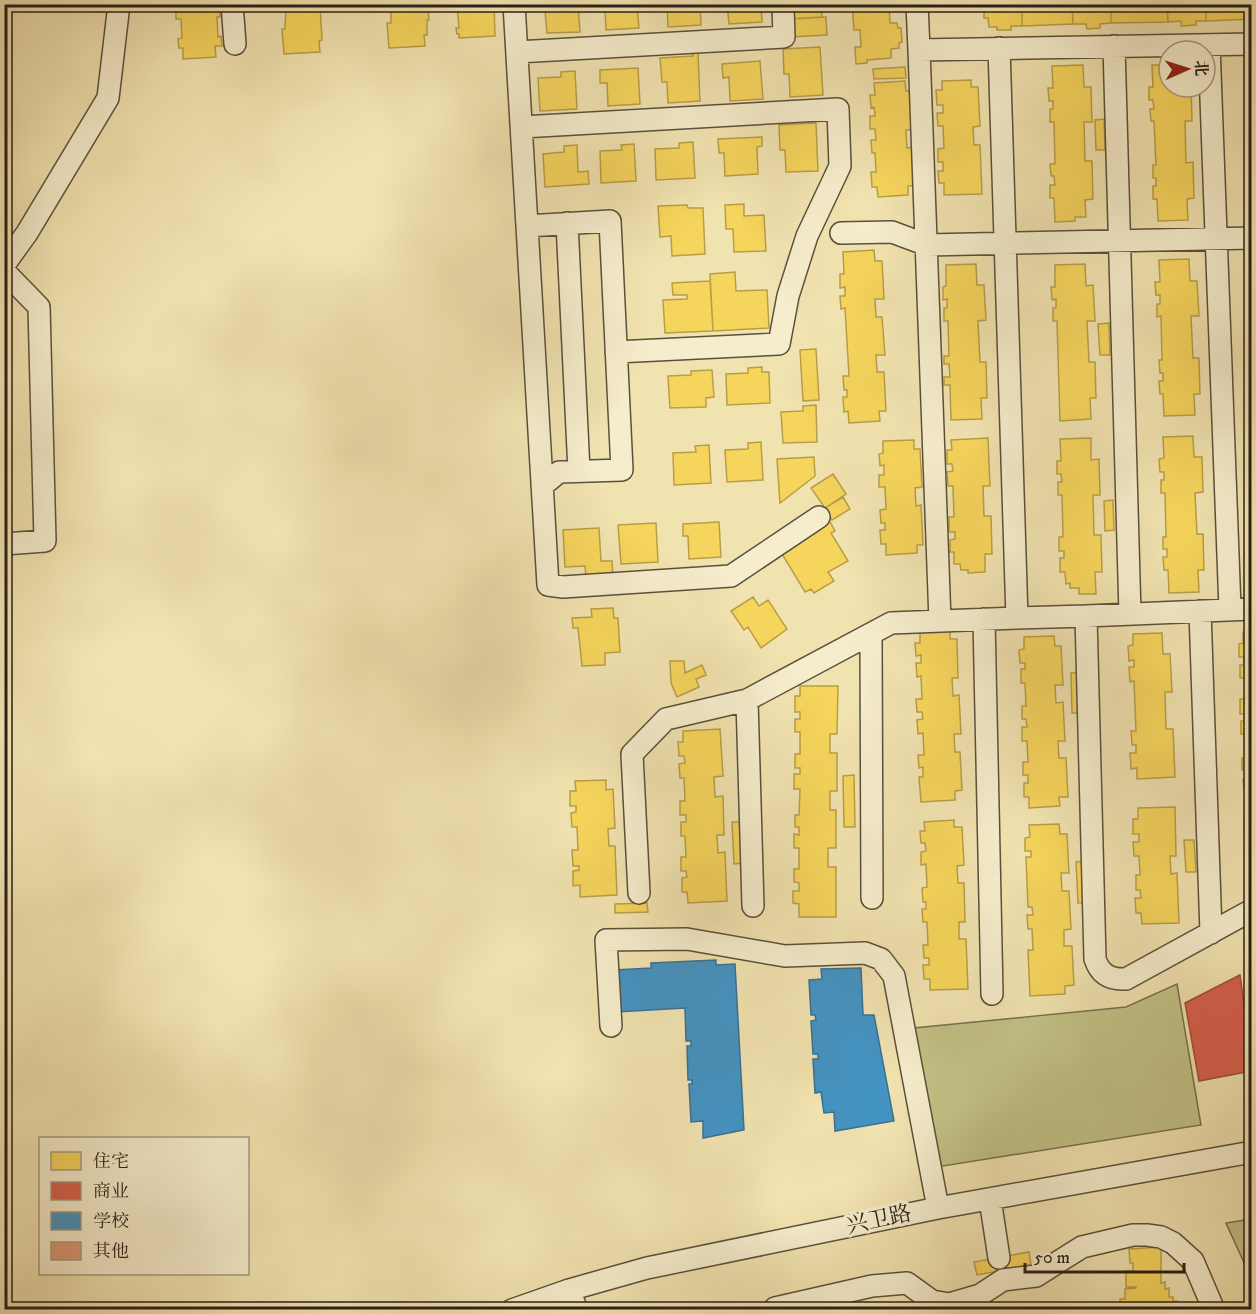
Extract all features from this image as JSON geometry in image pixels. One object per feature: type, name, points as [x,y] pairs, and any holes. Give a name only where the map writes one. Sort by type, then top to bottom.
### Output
[{"type":"street","points":[[4,265],[27,233],[108,98],[119,4]]},
{"type":"street","points":[[232,4],[235,44]]},
{"type":"street","points":[[514,4],[548,585],[563,587],[731,576],[819,517]]},
{"type":"street","points":[[917,4],[940,621]]},
{"type":"street","points":[[517,52],[784,37],[783,7]]},
{"type":"street","points":[[1217,45],[1251,44]]},
{"type":"street","points":[[1114,46],[1130,614]]},
{"type":"street","points":[[919,50],[1157,46]]},
{"type":"street","points":[[999,48],[1017,618]]},
{"type":"street","points":[[639,893],[632,754],[666,719],[747,700],[891,623],[1241,609],[1216,239],[1211,99]]},
{"type":"street","points":[[522,127],[838,109],[840,166],[807,236],[788,296],[779,344],[616,352]]},
{"type":"street","points":[[527,225],[610,222],[622,470],[559,472],[542,486]]},
{"type":"street","points":[[567,223],[579,471]]},
{"type":"street","points":[[841,233],[892,232],[927,245],[1251,238]]},
{"type":"street","points":[[4,271],[39,307],[45,541],[4,544]]},
{"type":"street","points":[[1200,611],[1211,933]]},
{"type":"street","points":[[1086,615],[1095,959],[1098,966],[1110,977],[1126,979],[1251,910]]},
{"type":"street","points":[[984,619],[992,994]]},
{"type":"street","points":[[870,634],[872,898]]},
{"type":"street","points":[[747,700],[753,906]]},
{"type":"street","points":[[611,1026],[606,940],[687,939],[785,956],[856,952],[874,955],[889,967],[897,987],[938,1208]]},
{"type":"street","name":"兴卫路","points":[[512,1310],[569,1290],[647,1268],[990,1198],[1251,1152]]},
{"type":"street","points":[[775,1310],[775,1308],[872,1286],[907,1283],[932,1301],[949,1304],[980,1302],[1001,1269],[990,1198]]},
{"type":"street","points":[[1001,1269],[1036,1276],[1082,1247],[1133,1235],[1161,1237],[1184,1251],[1193,1261],[1214,1310]]},
{"type":"street","points":[[569,1290],[578,1310]]},
{"type":"shaded area","points":[[1177,984],[1201,1125],[937,1167],[914,1028],[1126,1007]]},
{"type":"shaded area","points":[[1252,1219],[1251,1278],[1226,1223]]},
{"type":"building: 住宅","points":[[180,4],[213,4],[213,8],[220,7],[220,17],[217,17],[218,37],[221,36],[222,46],[215,46],[216,57],[183,59],[183,48],[179,48],[178,39],[182,38],[181,19],[176,19],[176,10],[181,9]]},
{"type":"building: 住宅","points":[[320,4],[322,40],[319,41],[320,52],[284,54],[282,29],[285,29],[286,5]]},
{"type":"building: 住宅","points":[[391,4],[425,4],[429,20],[427,20],[427,35],[424,35],[425,46],[389,48],[387,23],[391,23]]},
{"type":"building: 住宅","points":[[457,4],[494,4],[495,36],[459,38],[456,28],[459,28]]},
{"type":"building: 住宅","points":[[540,4],[578,4],[580,32],[547,33],[545,11],[541,11]]},
{"type":"building: 住宅","points":[[585,4],[637,4],[639,28],[606,30],[605,9],[586,12]]},
{"type":"building: 住宅","points":[[647,4],[700,4],[701,25],[668,27],[667,6],[647,9]]},
{"type":"building: 住宅","points":[[727,4],[761,4],[762,22],[729,24]]},
{"type":"building: 住宅","points":[[789,4],[821,4],[822,17],[790,19]]},
{"type":"building: 住宅","points":[[852,4],[896,4],[889,5],[890,23],[897,23],[898,28],[901,28],[902,42],[899,43],[899,48],[891,49],[891,58],[867,60],[867,63],[856,64],[855,47],[861,47],[860,30],[854,30]]},
{"type":"building: 住宅","points":[[988,4],[1022,4],[1022,26],[1011,26],[1011,30],[997,30],[997,27],[989,27],[988,18],[984,18],[984,7],[988,7]]},
{"type":"building: 住宅","points":[[1022,4],[1072,4],[1073,24],[1022,26]]},
{"type":"building: 住宅","points":[[1072,4],[1111,4],[1111,23],[1100,24],[1100,28],[1087,29],[1086,24],[1073,24]]},
{"type":"building: 住宅","points":[[1111,4],[1167,4],[1168,22],[1111,23]]},
{"type":"building: 住宅","points":[[1167,4],[1206,4],[1206,21],[1196,21],[1196,25],[1181,26],[1181,21],[1168,22]]},
{"type":"building: 住宅","points":[[1206,4],[1252,4],[1252,19],[1206,21]]},
{"type":"building: 住宅","points":[[826,17],[827,35],[791,37],[790,19]]},
{"type":"building: 住宅","points":[[820,47],[823,95],[790,97],[789,74],[784,74],[783,49]]},
{"type":"building: 住宅","points":[[692,53],[698,53],[700,101],[668,103],[667,82],[662,82],[660,58],[693,56]]},
{"type":"building: 住宅","points":[[760,61],[763,99],[730,101],[729,77],[723,78],[722,64]]},
{"type":"building: 住宅","points":[[1083,65],[1084,87],[1091,87],[1092,122],[1084,122],[1085,161],[1092,161],[1093,199],[1085,200],[1086,217],[1075,217],[1075,221],[1055,222],[1054,198],[1050,198],[1050,185],[1055,185],[1054,176],[1051,176],[1050,164],[1055,164],[1054,122],[1050,122],[1050,109],[1053,109],[1053,101],[1049,101],[1048,88],[1053,88],[1052,66]]},
{"type":"building: 住宅","points":[[1152,65],[1157,65],[1157,99],[1191,99],[1192,121],[1185,121],[1186,163],[1193,162],[1194,198],[1187,199],[1188,220],[1158,221],[1157,199],[1153,199],[1153,186],[1156,186],[1156,178],[1153,178],[1153,165],[1156,165],[1154,121],[1151,121],[1150,109],[1154,109],[1153,100],[1149,100],[1149,87],[1153,87]]},
{"type":"building: 住宅","points":[[905,67],[906,78],[874,79],[873,69]]},
{"type":"building: 住宅","points":[[638,68],[640,104],[608,106],[607,83],[600,83],[600,70]]},
{"type":"building: 住宅","points":[[575,71],[577,109],[540,111],[538,78],[561,77],[561,72]]},
{"type":"building: 住宅","points":[[971,80],[971,87],[978,87],[980,126],[973,127],[974,145],[980,145],[982,194],[944,195],[944,183],[939,183],[938,171],[943,171],[943,162],[938,162],[938,149],[944,148],[943,126],[938,126],[937,113],[943,113],[943,105],[937,105],[936,90],[942,90],[942,81]]},
{"type":"building: 住宅","points":[[905,81],[906,91],[910,91],[913,130],[906,130],[907,148],[912,147],[914,186],[908,186],[908,195],[878,197],[877,187],[872,187],[871,172],[876,172],[875,153],[872,153],[871,140],[876,140],[875,129],[870,129],[870,116],[875,116],[874,107],[871,108],[870,95],[875,95],[874,83]]},
{"type":"building: 住宅","points":[[1104,119],[1105,150],[1096,150],[1095,120]]},
{"type":"building: 住宅","points":[[816,123],[818,171],[786,172],[785,150],[780,150],[779,125]]},
{"type":"building: 住宅","points":[[762,137],[762,146],[757,147],[758,174],[725,176],[724,153],[719,153],[718,139]]},
{"type":"building: 住宅","points":[[693,142],[695,178],[656,180],[655,149],[679,148],[679,143]]},
{"type":"building: 住宅","points":[[634,144],[636,181],[601,183],[600,151],[622,150],[621,145]]},
{"type":"building: 住宅","points":[[577,145],[578,172],[588,171],[589,184],[545,187],[543,154],[564,152],[564,146]]},
{"type":"building: 住宅","points":[[744,204],[744,216],[764,215],[766,251],[734,252],[733,229],[726,229],[725,205]]},
{"type":"building: 住宅","points":[[687,205],[688,208],[703,208],[705,254],[672,256],[671,236],[660,237],[658,206]]},
{"type":"building: 住宅","points":[[874,250],[875,261],[882,261],[884,299],[875,299],[876,317],[882,317],[885,355],[876,355],[877,372],[884,372],[886,411],[879,411],[880,421],[849,423],[848,411],[844,412],[843,397],[847,397],[847,390],[844,390],[843,376],[849,376],[845,308],[841,309],[840,296],[845,296],[845,287],[840,288],[840,274],[844,274],[843,252]]},
{"type":"building: 住宅","points":[[1189,259],[1190,281],[1197,281],[1199,316],[1191,316],[1193,358],[1199,358],[1200,394],[1194,394],[1195,415],[1164,416],[1163,394],[1160,394],[1159,381],[1163,381],[1159,360],[1162,360],[1161,316],[1157,317],[1160,295],[1156,295],[1155,282],[1160,282],[1159,260]]},
{"type":"building: 住宅","points":[[976,264],[977,285],[984,285],[986,320],[978,321],[980,362],[986,362],[987,398],[981,398],[982,419],[951,420],[950,385],[944,385],[944,377],[950,377],[949,364],[944,364],[944,356],[949,356],[948,321],[944,321],[947,299],[943,300],[946,265]]},
{"type":"building: 住宅","points":[[1085,264],[1086,286],[1093,285],[1095,321],[1087,321],[1089,362],[1095,362],[1096,398],[1090,398],[1091,419],[1060,421],[1057,321],[1053,321],[1056,299],[1052,300],[1051,287],[1055,287],[1055,265]]},
{"type":"building: 住宅","points":[[735,272],[736,291],[767,290],[769,328],[713,331],[710,274]]},
{"type":"building: 住宅","points":[[710,281],[713,331],[665,333],[663,300],[687,299],[687,295],[673,295],[672,283]]},
{"type":"building: 住宅","points":[[1109,323],[1110,355],[1100,355],[1098,324]]},
{"type":"building: 住宅","points":[[816,349],[819,400],[803,401],[800,350]]},
{"type":"building: 住宅","points":[[762,367],[762,372],[769,372],[770,403],[727,405],[726,374],[748,373],[748,368]]},
{"type":"building: 住宅","points":[[712,370],[714,397],[706,398],[706,407],[670,408],[668,376],[691,375],[691,371]]},
{"type":"building: 住宅","points":[[816,405],[817,442],[783,443],[781,412],[803,411],[803,406]]},
{"type":"building: 住宅","points":[[1193,436],[1194,457],[1202,457],[1203,492],[1195,493],[1197,534],[1203,534],[1204,570],[1198,570],[1199,592],[1169,593],[1168,570],[1164,570],[1163,557],[1167,557],[1167,549],[1163,549],[1163,537],[1166,537],[1165,493],[1161,493],[1161,480],[1164,480],[1164,472],[1160,472],[1159,459],[1164,458],[1163,437]]},
{"type":"building: 住宅","points":[[988,438],[990,486],[983,486],[984,516],[991,516],[992,554],[985,554],[985,572],[968,573],[968,570],[961,570],[960,564],[954,564],[954,552],[950,552],[950,540],[955,539],[955,532],[949,532],[949,517],[954,517],[953,486],[948,486],[947,472],[953,471],[952,464],[947,464],[947,450],[952,450],[951,440]]},
{"type":"building: 住宅","points":[[1091,438],[1091,460],[1099,459],[1100,495],[1093,495],[1094,535],[1101,535],[1102,572],[1095,572],[1096,594],[1079,594],[1079,588],[1070,588],[1070,583],[1066,584],[1065,572],[1060,572],[1060,558],[1064,558],[1064,551],[1059,551],[1059,537],[1063,537],[1062,495],[1058,495],[1058,482],[1062,482],[1061,474],[1057,474],[1057,461],[1061,461],[1060,439]]},
{"type":"building: 住宅","points":[[914,440],[914,449],[920,449],[922,487],[915,488],[916,506],[921,505],[923,545],[917,545],[917,553],[886,555],[886,544],[881,544],[880,530],[885,530],[885,523],[881,523],[880,510],[886,509],[885,487],[879,487],[879,475],[884,475],[884,465],[880,466],[879,454],[883,453],[883,441]]},
{"type":"building: 住宅","points":[[761,442],[763,480],[727,482],[725,450],[748,449],[748,443]]},
{"type":"building: 住宅","points":[[709,445],[711,483],[674,485],[673,453],[696,452],[695,446]]},
{"type":"building: 住宅","points":[[814,457],[815,476],[780,503],[777,459]]},
{"type":"building: 住宅","points":[[833,474],[846,494],[825,508],[811,488]]},
{"type":"building: 住宅","points":[[843,497],[850,509],[832,520],[825,508]]},
{"type":"building: 住宅","points":[[1113,500],[1114,530],[1105,531],[1104,501]]},
{"type":"building: 住宅","points":[[829,520],[835,531],[831,533],[848,561],[828,572],[834,581],[814,593],[811,589],[805,592],[779,549]]},
{"type":"building: 住宅","points":[[719,522],[721,557],[689,559],[688,536],[683,536],[683,524]]},
{"type":"building: 住宅","points":[[656,523],[658,562],[621,564],[618,525]]},
{"type":"building: 住宅","points":[[599,528],[601,561],[612,561],[613,577],[586,578],[585,566],[565,567],[563,530]]},
{"type":"building: 住宅","points":[[753,597],[759,606],[768,600],[787,629],[761,648],[748,627],[744,630],[731,611]]},
{"type":"building: 住宅","points":[[613,608],[614,618],[618,618],[620,652],[605,653],[605,665],[582,666],[578,628],[573,628],[572,618],[592,617],[591,609]]},
{"type":"building: 住宅","points":[[950,629],[950,639],[957,639],[958,678],[952,678],[953,696],[959,695],[961,734],[954,734],[955,752],[960,752],[962,790],[955,791],[955,800],[921,802],[919,777],[923,777],[923,767],[919,768],[918,755],[924,755],[923,733],[918,734],[917,720],[923,719],[922,712],[917,712],[916,699],[922,699],[921,676],[917,677],[916,663],[921,663],[921,655],[916,656],[915,643],[920,643],[920,631]]},
{"type":"building: 住宅","points":[[1243,632],[1252,632],[1252,860],[1245,860],[1245,835],[1249,835],[1249,827],[1244,827],[1244,814],[1249,814],[1248,790],[1244,790],[1243,779],[1248,779],[1248,770],[1242,770],[1242,758],[1247,758],[1246,734],[1241,734],[1241,721],[1246,721],[1246,714],[1240,714],[1240,699],[1245,699],[1245,678],[1240,678],[1240,665],[1244,665],[1244,657],[1239,657],[1239,644],[1243,643]]},
{"type":"building: 住宅","points":[[1162,633],[1163,654],[1170,654],[1172,692],[1165,692],[1166,729],[1173,729],[1175,777],[1137,779],[1137,768],[1131,769],[1130,753],[1136,753],[1136,745],[1132,745],[1131,731],[1136,731],[1134,681],[1130,682],[1129,667],[1134,667],[1134,660],[1129,661],[1128,646],[1133,645],[1133,634]]},
{"type":"building: 住宅","points":[[1054,636],[1055,646],[1061,646],[1063,685],[1055,685],[1056,703],[1063,702],[1065,741],[1058,741],[1059,758],[1066,758],[1068,797],[1059,797],[1060,806],[1029,808],[1029,797],[1024,797],[1024,783],[1028,783],[1028,775],[1023,775],[1023,762],[1028,762],[1027,741],[1022,741],[1022,727],[1027,727],[1026,719],[1022,719],[1022,706],[1026,706],[1025,683],[1021,683],[1021,669],[1025,669],[1025,663],[1020,663],[1019,650],[1024,649],[1024,637]]},
{"type":"building: 住宅","points":[[670,661],[684,661],[685,673],[702,665],[706,675],[696,679],[699,687],[677,697],[671,683]]},
{"type":"building: 住宅","points":[[1080,672],[1082,713],[1072,713],[1071,673]]},
{"type":"building: 住宅","points":[[800,686],[838,686],[837,734],[830,734],[830,753],[837,753],[837,791],[830,791],[830,810],[836,810],[836,848],[828,848],[828,867],[836,867],[836,917],[799,917],[799,904],[793,903],[793,891],[799,891],[799,883],[794,882],[794,869],[799,869],[799,848],[794,848],[794,834],[799,835],[799,827],[795,827],[795,815],[799,815],[800,789],[794,789],[794,774],[800,774],[800,768],[795,768],[795,754],[800,754],[800,732],[795,732],[795,719],[800,719],[800,712],[795,712],[795,696],[800,696]]},
{"type":"building: 住宅","points":[[720,729],[723,776],[714,777],[715,797],[723,796],[724,835],[717,835],[718,853],[725,852],[727,901],[688,903],[687,892],[682,892],[682,878],[687,877],[686,871],[681,871],[681,857],[686,857],[685,836],[681,836],[681,822],[686,822],[686,815],[680,815],[680,801],[685,801],[684,778],[680,778],[679,764],[685,763],[684,756],[679,756],[678,742],[683,742],[683,731]]},
{"type":"building: 住宅","points":[[854,775],[855,827],[844,827],[843,776]]},
{"type":"building: 住宅","points":[[606,780],[606,790],[613,789],[615,828],[608,829],[609,846],[615,846],[617,895],[580,897],[580,885],[573,886],[573,871],[579,870],[579,866],[573,866],[572,850],[578,850],[577,827],[572,827],[571,813],[576,812],[576,806],[570,806],[570,791],[576,791],[575,781]]},
{"type":"building: 住宅","points":[[1175,807],[1176,856],[1170,856],[1171,874],[1177,873],[1179,923],[1142,924],[1141,913],[1136,913],[1135,898],[1141,898],[1140,890],[1136,890],[1136,875],[1140,875],[1139,856],[1134,856],[1133,842],[1139,842],[1139,834],[1133,834],[1133,819],[1138,819],[1138,808]]},
{"type":"building: 住宅","points":[[954,820],[954,827],[962,827],[964,865],[957,866],[958,883],[964,883],[965,922],[959,922],[959,939],[966,939],[968,989],[930,990],[930,979],[924,979],[923,965],[929,965],[929,958],[924,958],[923,945],[928,945],[927,922],[923,922],[922,909],[926,909],[926,902],[923,902],[922,888],[927,887],[926,864],[921,865],[921,852],[926,851],[925,843],[921,843],[920,831],[925,831],[924,822]]},
{"type":"building: 住宅","points":[[732,822],[742,822],[744,863],[734,864]]},
{"type":"building: 住宅","points":[[1059,824],[1060,834],[1067,834],[1069,873],[1061,873],[1062,891],[1069,891],[1071,929],[1064,930],[1064,946],[1072,946],[1074,985],[1065,986],[1065,994],[1030,996],[1028,950],[1033,950],[1032,929],[1028,929],[1027,915],[1033,915],[1032,907],[1028,907],[1026,857],[1031,857],[1031,851],[1025,851],[1025,838],[1030,837],[1029,825]]},
{"type":"building: 住宅","points":[[1184,840],[1194,840],[1196,872],[1186,872]]},
{"type":"building: 住宅","points":[[1085,861],[1088,902],[1078,903],[1076,862]]},
{"type":"building: 住宅","points":[[647,903],[648,912],[615,913],[615,904]]},
{"type":"building: 住宅","points":[[1161,1247],[1161,1283],[1165,1282],[1165,1289],[1169,1288],[1169,1297],[1177,1301],[1178,1310],[1121,1310],[1120,1299],[1125,1299],[1125,1289],[1136,1288],[1126,1287],[1126,1271],[1133,1271],[1129,1249]]},
{"type":"building: 住宅","points":[[1029,1252],[1031,1265],[977,1275],[974,1262]]},
{"type":"building: 商业","points":[[1240,975],[1247,1025],[1252,1024],[1252,1071],[1199,1081],[1185,1003]]},
{"type":"building: 学校","points":[[716,960],[716,965],[735,964],[744,1130],[703,1138],[703,1121],[691,1122],[689,1084],[692,1084],[692,1080],[688,1080],[687,1046],[691,1046],[691,1041],[686,1041],[685,1008],[617,1012],[615,970],[651,968],[651,963]]},
{"type":"building: 学校","points":[[861,968],[863,1015],[874,1015],[894,1121],[835,1131],[834,1112],[824,1113],[821,1092],[815,1093],[813,1059],[818,1059],[818,1054],[813,1054],[811,1021],[816,1020],[815,1015],[811,1015],[809,980],[822,979],[821,969]]},
{"type":"building: 其他","points":[[4,432],[7,432],[9,468],[4,468]]}]
